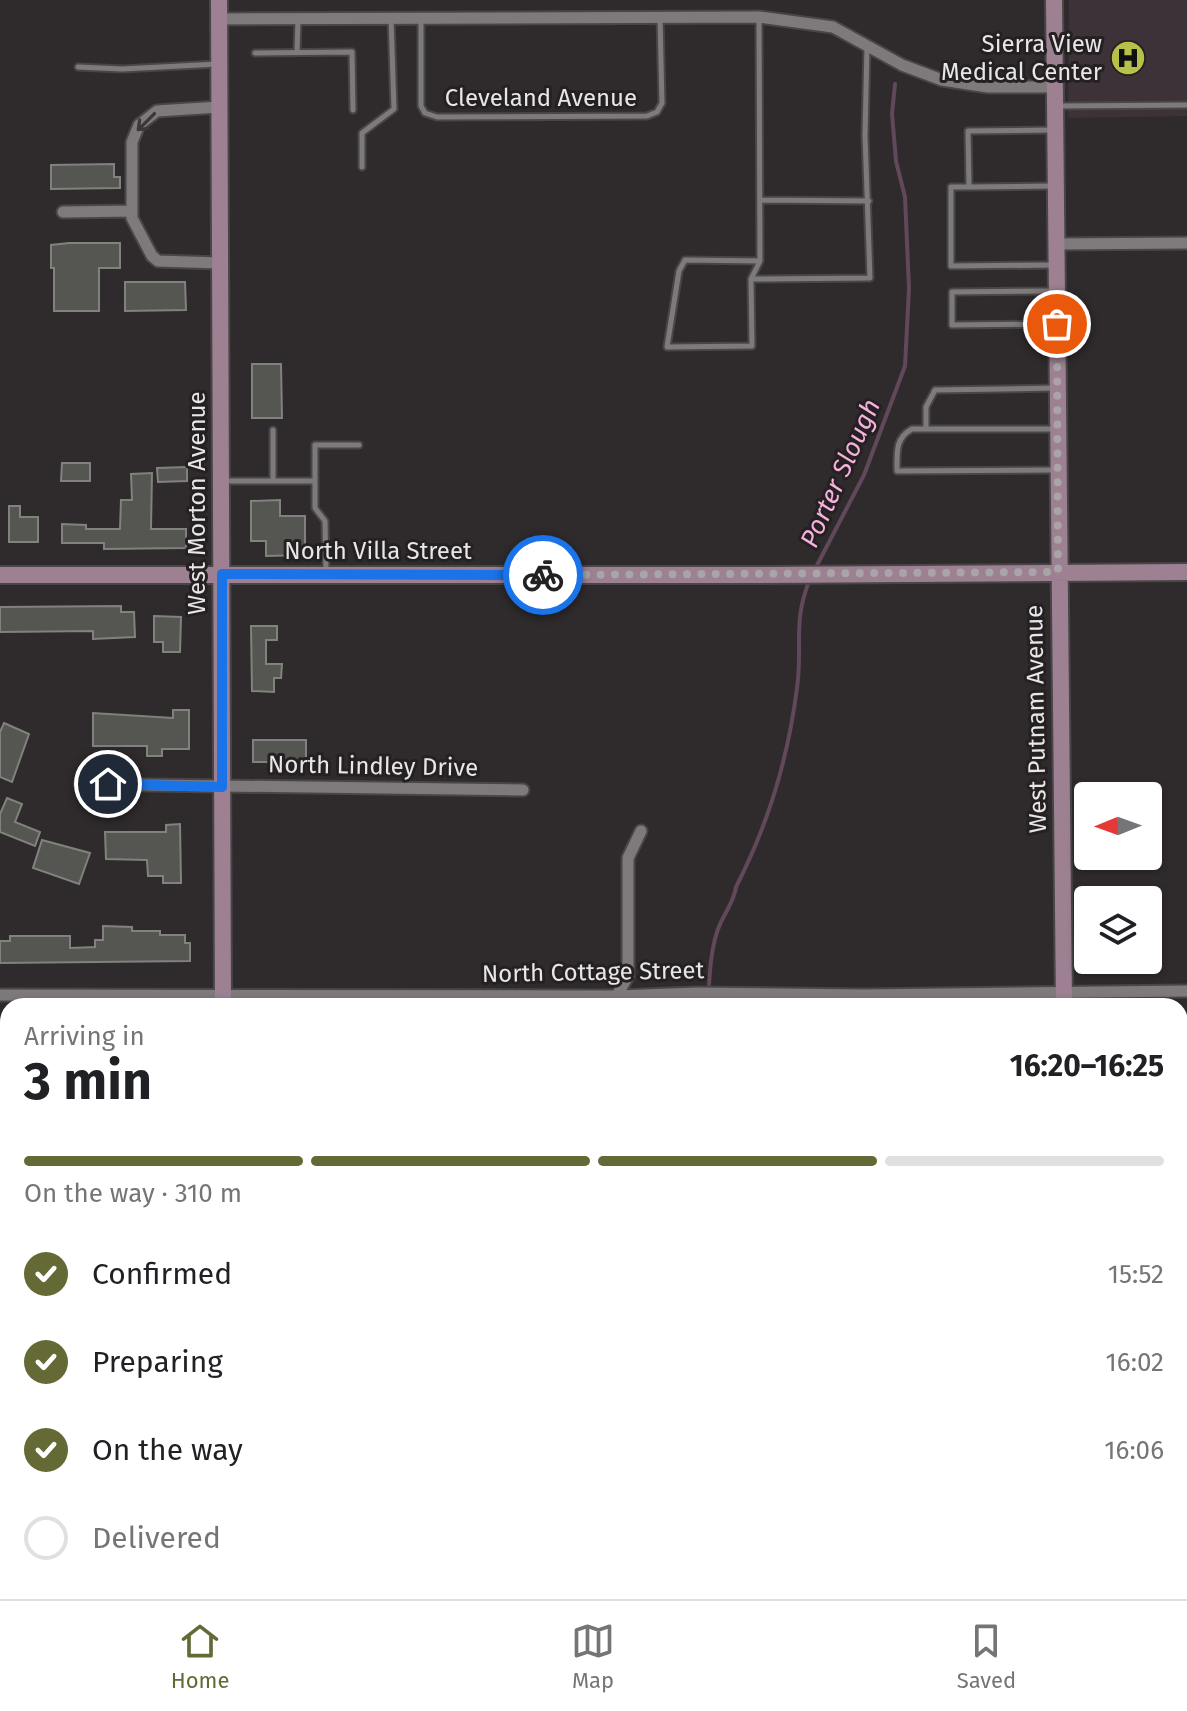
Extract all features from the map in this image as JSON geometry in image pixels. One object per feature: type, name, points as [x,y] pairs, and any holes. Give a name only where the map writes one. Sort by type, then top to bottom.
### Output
[{"type":"street","name":"West Morton Avenue","points":[[219,0],[223,998]]},
{"type":"street","name":"West Putnam Avenue","points":[[1054,0],[1064,998]]},
{"type":"street","points":[[219,19],[759,17],[833,27],[902,65],[942,80],[988,87],[1054,87]]},
{"type":"street","points":[[219,107],[157,111],[139,125],[132,142],[132,211],[137,231],[158,261],[220,263]]},
{"type":"street","points":[[63,212],[132,211]]},
{"type":"street","points":[[1056,244],[1187,243]]},
{"type":"street","name":"North Villa Street","points":[[0,575],[1187,572]]},
{"type":"street","name":"North Lindley Drive","points":[[80,784],[523,790]]},
{"type":"street","points":[[617,998],[628,976],[628,858],[641,831]]},
{"type":"street","name":"North Cottage Street","points":[[1079,998],[1187,991]]},
{"type":"street","name":"North Cottage Street","points":[[646,998],[724,993],[812,998]]},
{"type":"street","name":"North Cottage Street","points":[[0,995],[112,998]]},
{"type":"lane","points":[[362,167],[362,133],[394,109],[391,17]]},
{"type":"lane","name":"Cleveland Avenue","points":[[421,17],[421,106],[425,113],[437,117],[647,116],[657,112],[662,103],[660,17]]},
{"type":"lane","points":[[759,17],[760,261],[751,279],[752,346],[667,347],[679,271],[685,260],[760,261]]},
{"type":"lane","points":[[297,52],[298,18]]},
{"type":"lane","points":[[751,279],[870,278],[865,135],[867,44]]},
{"type":"lane","points":[[255,53],[352,52],[353,110]]},
{"type":"lane","points":[[78,67],[122,69],[219,64]]},
{"type":"lane","points":[[1055,106],[1187,105]]},
{"type":"lane","points":[[969,187],[968,131],[1055,130]]},
{"type":"lane","points":[[1055,186],[951,187],[951,266],[1056,265]]},
{"type":"lane","points":[[760,200],[869,201]]},
{"type":"lane","points":[[1056,291],[952,292],[952,325],[1057,324]]},
{"type":"lane","points":[[926,429],[926,407],[935,390],[1057,388]]},
{"type":"lane","points":[[1057,429],[912,429],[900,440],[897,471],[1058,470]]},
{"type":"lane","points":[[273,430],[273,481]]},
{"type":"lane","points":[[326,575],[325,521],[315,508],[315,445],[359,445]]},
{"type":"lane","points":[[221,481],[315,481]]},
{"type":"shaded area","name":"Sierra View Medical Center","points":[[1069,0],[1187,0],[1187,116],[1068,118]]},
{"type":"building","points":[[114,164],[114,177],[120,177],[120,188],[51,189],[51,165]]},
{"type":"building","points":[[120,243],[120,268],[99,268],[99,311],[54,311],[51,245]]},
{"type":"building","points":[[125,282],[185,282],[186,310],[125,311]]},
{"type":"building","points":[[252,364],[281,364],[282,418],[252,418]]},
{"type":"building","points":[[62,463],[90,463],[90,481],[61,481]]},
{"type":"building","points":[[187,467],[187,481],[158,482],[157,468]]},
{"type":"building","points":[[152,473],[151,529],[186,529],[186,548],[104,549],[104,543],[62,543],[62,524],[86,525],[86,529],[120,529],[121,500],[132,500],[131,474]]},
{"type":"building","points":[[280,500],[280,516],[305,516],[305,555],[266,556],[266,541],[251,541],[251,501]]},
{"type":"building","points":[[9,506],[20,506],[20,517],[38,517],[38,542],[9,542]]},
{"type":"building","points":[[121,606],[121,612],[134,612],[135,637],[93,639],[93,631],[0,632],[0,607]]},
{"type":"building","points":[[154,616],[181,617],[180,652],[163,652],[163,642],[154,642]]},
{"type":"building","points":[[251,626],[277,626],[277,640],[266,640],[266,664],[282,664],[281,678],[274,678],[274,692],[252,691]]},
{"type":"building","points":[[173,710],[189,710],[189,749],[162,749],[162,756],[147,756],[147,746],[93,746],[93,713],[173,718]]},
{"type":"building","points":[[4,723],[29,734],[12,782],[0,777],[0,732]]},
{"type":"building","points":[[253,740],[306,740],[306,762],[253,762]]},
{"type":"building","points":[[7,798],[22,804],[15,822],[40,832],[35,846],[0,832],[0,814]]},
{"type":"building","points":[[180,824],[181,883],[163,883],[163,876],[148,876],[147,860],[106,859],[105,832],[166,832],[166,825]]},
{"type":"building","points":[[42,840],[90,853],[79,884],[33,868]]},
{"type":"building","points":[[103,926],[132,927],[132,931],[160,931],[160,935],[185,935],[185,943],[190,943],[190,961],[0,963],[0,941],[10,941],[10,936],[70,936],[70,948],[95,947],[95,940],[103,940]]},
{"type":"waterway","name":"Porter Slough","points":[[814,571],[864,475],[905,366],[909,288],[905,197],[896,161],[892,114],[895,84]]},
{"type":"waterway","name":"Porter Slough","points":[[709,998],[717,931],[758,840],[782,766],[799,673],[801,608],[810,579]]},
{"type":"way so far","points":[[543,575],[1058,572],[1057,324]]},
{"type":"place","name":"Sierra View Medical Center","points":[[1128,58]]},
{"type":"route","points":[[108,784],[222,787],[222,574],[543,575]]}]
